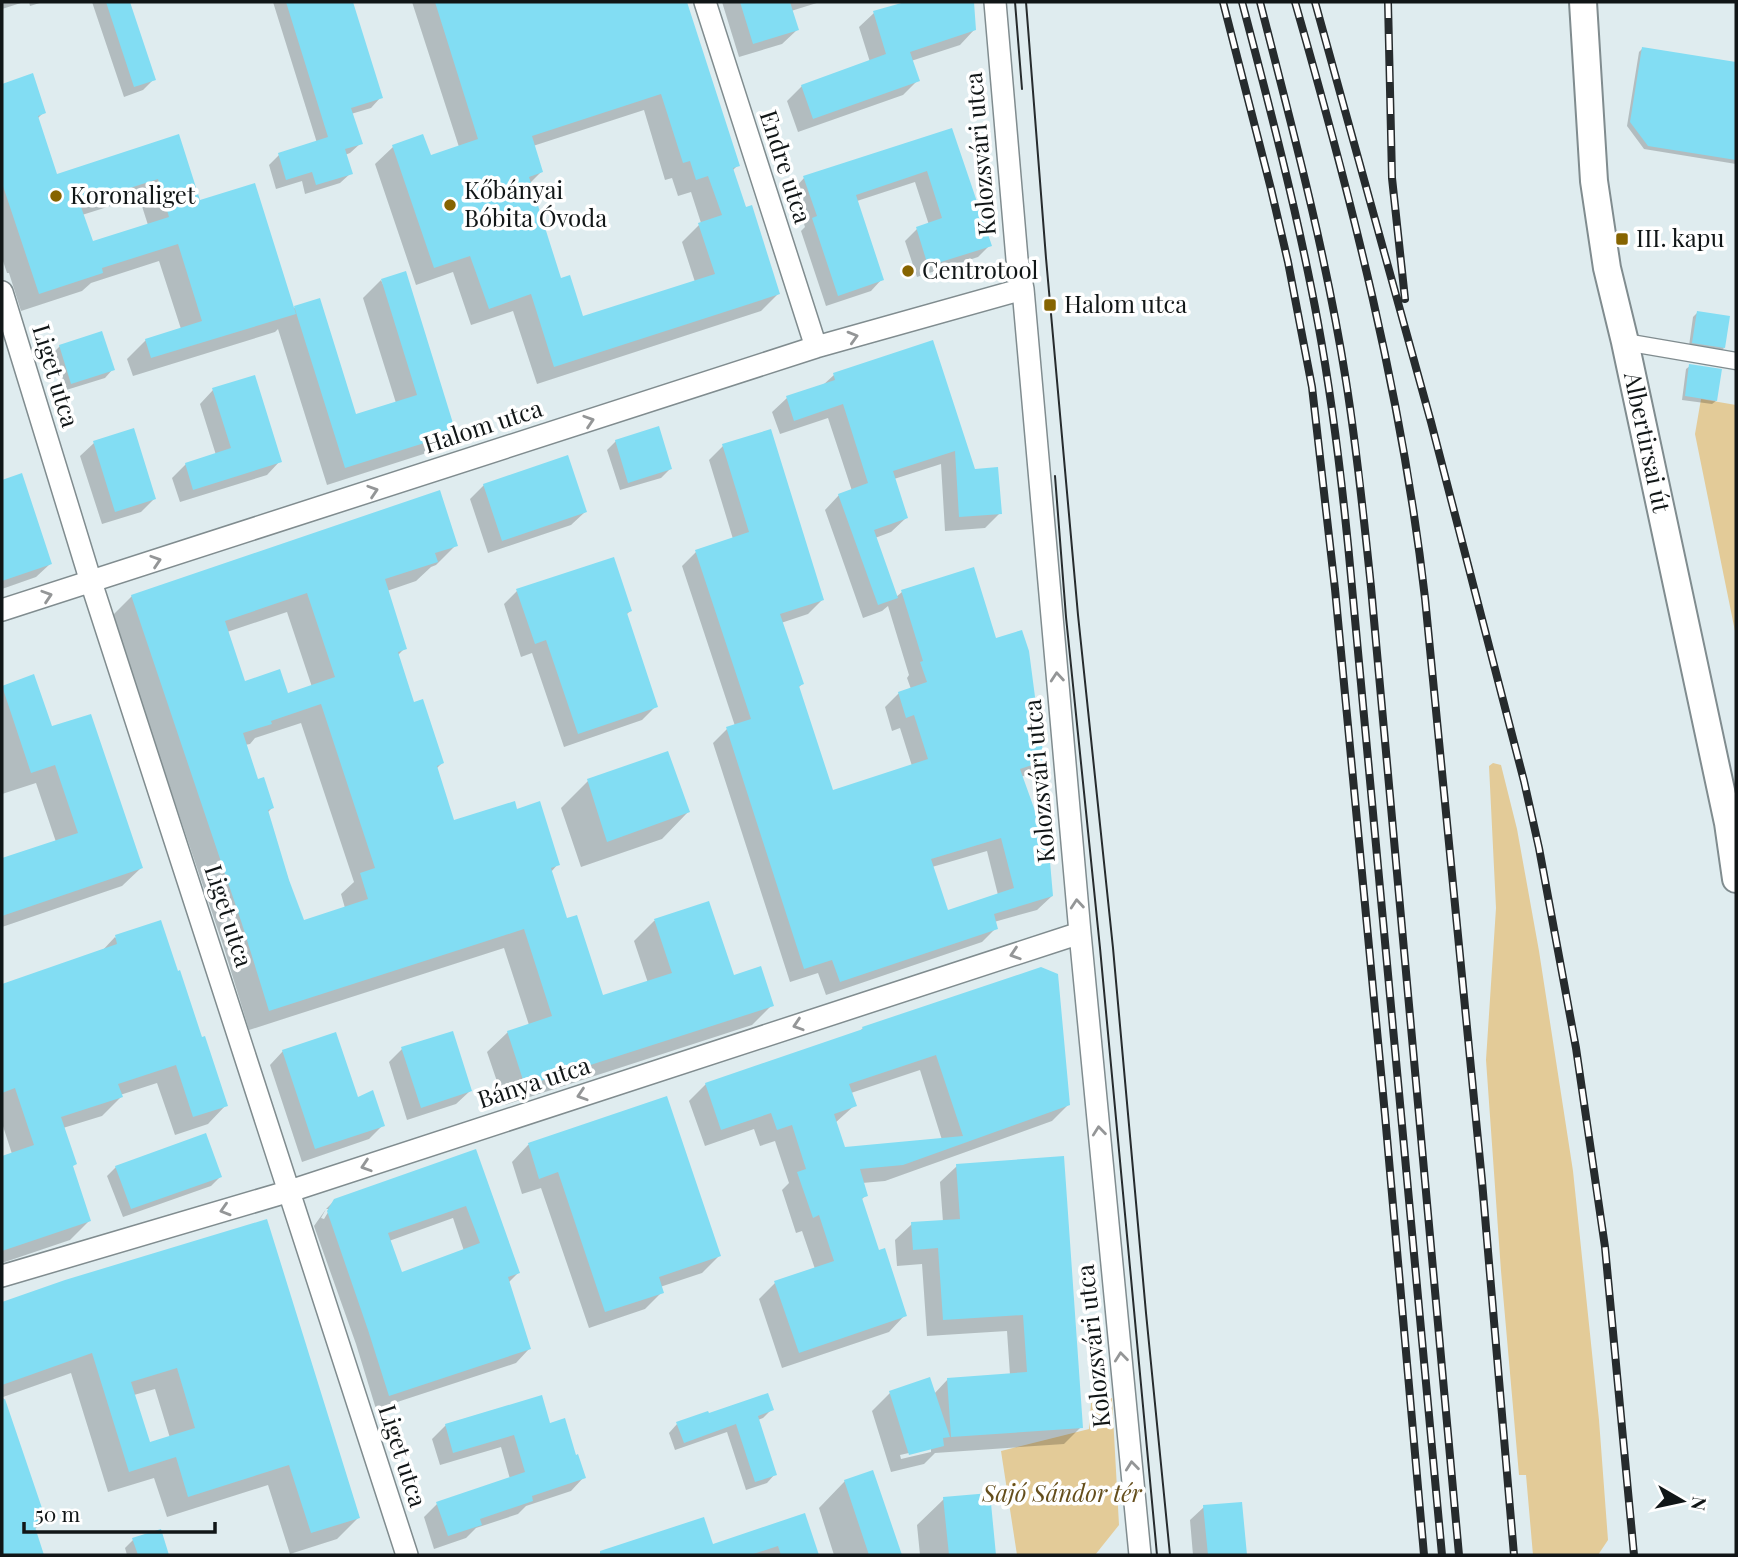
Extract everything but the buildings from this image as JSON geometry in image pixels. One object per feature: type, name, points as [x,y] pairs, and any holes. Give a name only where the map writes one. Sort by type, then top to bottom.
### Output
[{"type":"street","name":"Endre utca","points":[[705,2],[816,347]]},
{"type":"street","name":"Kolozsvári utca","points":[[995,2],[1140,1555]]},
{"type":"street","name":"Albertirsai út","points":[[1583,2],[1594,181],[1607,268],[1728,823],[1736,878]]},
{"type":"street","name":"Halom utca","points":[[2,610],[816,347],[1023,289]]},
{"type":"street","name":"Liget utca","points":[[2,292],[91,582],[407,1555]]},
{"type":"street","points":[[1625,342],[1736,361]]},
{"type":"street","name":"Bánya utca","points":[[2,1276],[290,1191],[1080,933]]},
{"type":"green space","points":[[1701,399],[1736,405],[1736,636],[1695,434]]},
{"type":"green space","points":[[1493,763],[1501,765],[1517,829],[1573,1171],[1599,1420],[1608,1540],[1598,1555],[1533,1555],[1526,1475],[1519,1475],[1486,1060],[1496,908],[1489,766]]},
{"type":"green space","name":"Sajó Sándor tér","points":[[1112,1398],[1119,1525],[1095,1555],[1017,1555],[1001,1451],[1089,1429],[1091,1403]]},
{"type":"tram line","points":[[1015,2],[1022,89]]},
{"type":"tram line","points":[[1026,2],[1078,615],[1113,948],[1170,1555]]},
{"type":"tram line","points":[[1055,476],[1066,617],[1157,1555]]},
{"type":"railway","points":[[1223,2],[1288,262],[1312,387],[1335,589],[1424,1555]]},
{"type":"railway","points":[[1242,2],[1302,242],[1324,356],[1338,454],[1442,1555]]},
{"type":"railway","points":[[1260,2],[1308,190],[1329,285],[1357,459],[1459,1555]]},
{"type":"railway","points":[[1295,2],[1355,223],[1389,372],[1415,522],[1425,598],[1482,1181],[1514,1555]]},
{"type":"railway","points":[[1315,2],[1431,422],[1539,848],[1576,1048],[1605,1247],[1634,1555]]},
{"type":"railway","points":[[1388,2],[1392,178],[1405,299]]},
{"type":"place","name":"Koronaliget","points":[[56,196]]},
{"type":"place","name":"Kőbányai Bóbita Óvoda","points":[[450,205]]},
{"type":"place","name":"III. kapu","points":[[1622,239]]},
{"type":"place","name":"Centrotool","points":[[908,271]]},
{"type":"place","name":"Halom utca","points":[[1050,305]]}]
